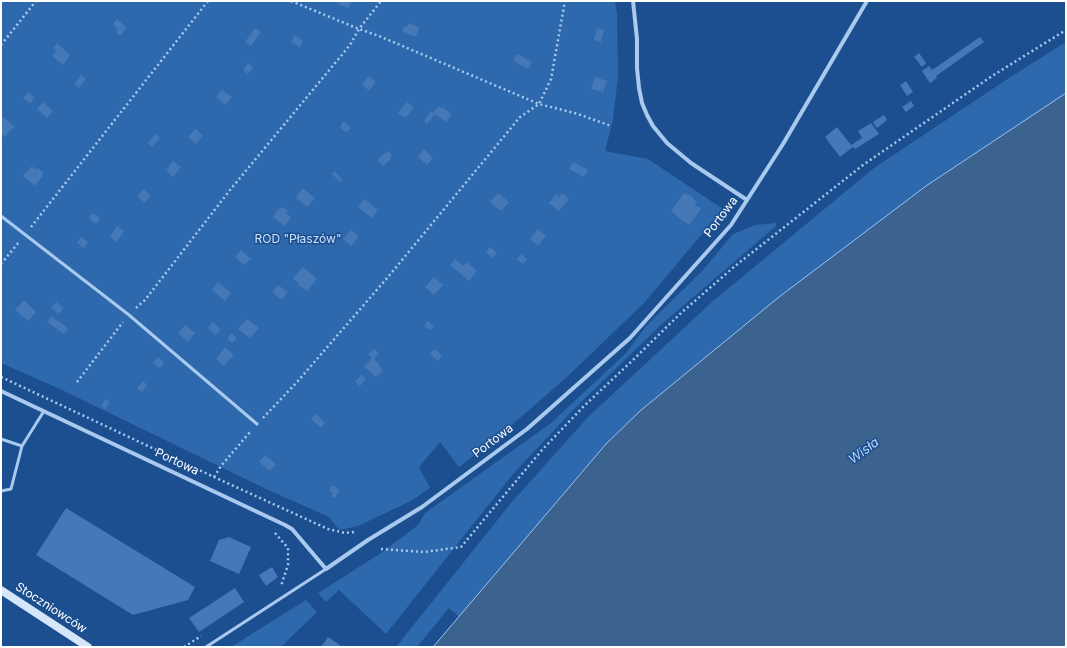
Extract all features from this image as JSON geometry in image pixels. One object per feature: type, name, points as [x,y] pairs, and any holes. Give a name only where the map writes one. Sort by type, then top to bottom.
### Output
[{"type":"street","points":[[633,1],[637,38],[639,88],[642,103],[653,126],[667,143],[691,163],[747,200]]},
{"type":"street","name":"Portowa","points":[[1,391],[285,524],[296,534],[326,569],[368,540],[422,506],[527,429],[630,338],[731,225],[783,144],[866,1]]},
{"type":"street","name":"Stoczniowców","points":[[1,590],[88,647]]},
{"type":"lane","points":[[1,216],[129,315],[257,424]]},
{"type":"lane","points":[[1,491],[12,489],[22,446],[44,411]]},
{"type":"lane","points":[[1,439],[22,446]]},
{"type":"lane","points":[[206,647],[326,569]]},
{"type":"path","points":[[1,45],[36,1]]},
{"type":"path","points":[[1,264],[208,1]]},
{"type":"path","points":[[291,1],[379,36],[539,104],[578,114],[611,126]]},
{"type":"path","points":[[77,382],[129,315],[145,300],[230,190],[350,45],[359,29],[381,1]]},
{"type":"path","points":[[214,477],[220,466],[297,382],[378,288],[520,117],[539,104],[551,79],[565,1]]},
{"type":"path","points":[[381,549],[424,552],[461,547],[542,450],[584,406],[681,313],[735,266],[863,164],[992,76],[1066,30]]},
{"type":"path","points":[[1,377],[328,529],[345,533],[355,532]]},
{"type":"path","points":[[268,530],[276,534],[288,548],[288,565],[281,588]]},
{"type":"path","points":[[184,647],[203,635]]},
{"type":"green space","name":"ROD \"Płaszów\"","points":[[1,1],[615,1],[617,15],[618,77],[613,120],[605,151],[648,159],[723,209],[644,303],[567,377],[491,443],[459,467],[440,442],[419,467],[430,488],[411,501],[358,526],[339,530],[329,517],[264,488],[62,390],[1,363]]},
{"type":"green space","points":[[1066,42],[1066,93],[926,186],[606,444],[459,617],[449,608],[417,647],[396,647],[511,503],[588,417],[712,302],[874,168]]},
{"type":"green space","points":[[776,223],[776,226],[662,324],[574,409],[513,474],[386,634],[339,590],[326,602],[318,593],[381,553],[418,525],[425,513],[551,423],[626,353],[646,326],[703,270],[733,234],[756,225]]},
{"type":"green space","points":[[306,600],[317,612],[281,647],[231,647]]},
{"type":"water","name":"Wisła","points":[[1066,93],[1066,647],[433,647],[606,444],[640,411],[779,297],[926,186]]},
{"type":"building","points":[[339,1],[352,2],[348,8],[338,4]]},
{"type":"building","points":[[117,19],[127,28],[120,36],[116,32],[118,30],[113,24]]},
{"type":"building","points":[[409,23],[420,28],[415,37],[402,31]]},
{"type":"building","points":[[255,28],[261,32],[251,46],[245,42]]},
{"type":"building","points":[[597,28],[604,30],[601,42],[594,40]]},
{"type":"building","points":[[295,35],[303,41],[300,47],[291,42]]},
{"type":"building","points":[[980,37],[984,42],[936,76],[937,78],[930,83],[922,71],[929,66],[932,70]]},
{"type":"building","points":[[57,43],[70,55],[63,65],[52,56],[56,51],[53,48]]},
{"type":"building","points":[[919,53],[926,63],[922,67],[914,57]]},
{"type":"building","points":[[517,54],[532,62],[528,69],[513,61]]},
{"type":"building","points":[[248,63],[253,68],[248,74],[243,70]]},
{"type":"building","points":[[81,75],[86,79],[79,88],[74,84]]},
{"type":"building","points":[[369,76],[376,82],[369,91],[362,84]]},
{"type":"building","points":[[595,77],[607,81],[603,92],[591,89]]},
{"type":"building","points":[[906,81],[913,92],[907,96],[900,85]]},
{"type":"building","points":[[222,90],[232,97],[225,105],[216,97]]},
{"type":"building","points":[[28,92],[35,98],[30,103],[23,98]]},
{"type":"building","points":[[911,101],[914,106],[906,112],[902,107]]},
{"type":"building","points":[[43,102],[53,111],[47,118],[37,109]]},
{"type":"building","points":[[407,102],[414,108],[405,118],[398,113]]},
{"type":"building","points":[[439,106],[452,114],[446,122],[435,114],[427,124],[424,121],[431,111],[433,113]]},
{"type":"building","points":[[1,115],[15,127],[13,129],[12,128],[5,137],[1,134]]},
{"type":"building","points":[[884,115],[887,120],[877,128],[873,122]]},
{"type":"building","points":[[344,121],[351,128],[346,133],[340,127]]},
{"type":"building","points":[[871,123],[879,134],[855,149],[853,147],[840,157],[825,137],[837,127],[851,145],[862,138],[858,131]]},
{"type":"building","points":[[195,129],[203,135],[196,144],[188,137]]},
{"type":"building","points":[[155,134],[160,138],[152,147],[148,143]]},
{"type":"building","points":[[424,149],[433,158],[427,165],[418,157]]},
{"type":"building","points":[[388,151],[392,155],[390,157],[391,159],[383,166],[377,160]]},
{"type":"building","points":[[173,161],[181,167],[173,177],[166,171]]},
{"type":"building","points":[[573,162],[588,170],[584,177],[569,169]]},
{"type":"building","points":[[32,166],[36,170],[38,168],[44,173],[35,186],[23,176]]},
{"type":"building","points":[[334,171],[343,180],[340,182],[332,174]]},
{"type":"building","points":[[303,188],[315,198],[307,207],[296,198]]},
{"type":"building","points":[[143,189],[151,195],[145,203],[137,197]]},
{"type":"building","points":[[498,193],[509,202],[501,211],[490,202]]},
{"type":"building","points":[[562,193],[569,199],[559,211],[549,203],[556,194],[559,197]]},
{"type":"building","points":[[684,193],[693,197],[693,199],[697,202],[695,205],[701,209],[689,225],[671,211]]},
{"type":"building","points":[[364,199],[378,210],[372,218],[358,207]]},
{"type":"building","points":[[282,207],[288,210],[286,213],[291,217],[285,226],[273,217],[279,208],[280,209]]},
{"type":"building","points":[[93,213],[100,218],[96,224],[89,218]]},
{"type":"building","points":[[117,226],[124,231],[117,242],[110,237]]},
{"type":"building","points":[[538,229],[546,236],[538,246],[530,239]]},
{"type":"building","points":[[351,230],[359,236],[351,246],[343,239]]},
{"type":"building","points":[[81,237],[88,242],[84,248],[77,243]]},
{"type":"building","points":[[490,247],[497,253],[492,258],[486,252]]},
{"type":"building","points":[[241,250],[251,259],[244,265],[235,257]]},
{"type":"building","points":[[521,254],[527,259],[523,264],[517,259]]},
{"type":"building","points":[[455,259],[463,266],[467,262],[477,271],[469,281],[450,265]]},
{"type":"building","points":[[303,267],[317,279],[307,291],[298,285],[299,284],[293,278]]},
{"type":"building","points":[[434,277],[443,285],[434,295],[425,287]]},
{"type":"building","points":[[218,282],[231,293],[225,301],[212,290]]},
{"type":"building","points":[[278,285],[288,292],[282,300],[272,292]]},
{"type":"building","points":[[24,300],[36,312],[28,321],[15,310]]},
{"type":"building","points":[[56,302],[64,308],[59,314],[51,308]]},
{"type":"building","points":[[51,316],[68,328],[64,334],[47,322]]},
{"type":"building","points":[[247,319],[259,328],[250,338],[238,329]]},
{"type":"building","points":[[428,321],[434,326],[430,330],[424,326]]},
{"type":"building","points":[[213,322],[221,330],[215,335],[208,328]]},
{"type":"building","points":[[185,325],[195,333],[188,342],[178,333]]},
{"type":"building","points":[[232,333],[237,338],[232,343],[227,338]]},
{"type":"building","points":[[225,347],[234,355],[224,366],[216,359]]},
{"type":"building","points":[[374,349],[379,353],[374,359],[383,370],[376,377],[364,367],[372,358],[368,354]]},
{"type":"building","points":[[435,349],[442,356],[438,361],[430,354]]},
{"type":"building","points":[[158,357],[164,362],[160,368],[153,363]]},
{"type":"building","points":[[361,375],[366,379],[360,386],[355,382]]},
{"type":"building","points":[[143,381],[147,385],[142,392],[137,388]]},
{"type":"building","points":[[106,399],[110,402],[105,409],[101,405]]},
{"type":"building","points":[[316,414],[325,423],[321,428],[311,419]]},
{"type":"building","points":[[265,455],[276,464],[270,471],[259,462]]},
{"type":"building","points":[[332,485],[340,490],[334,498],[331,496],[333,493],[329,490]]},
{"type":"building","points":[[66,508],[195,587],[188,600],[133,615],[36,555]]},
{"type":"building","points":[[229,537],[251,547],[239,574],[210,561],[219,540]]},
{"type":"building","points":[[272,567],[278,577],[266,586],[259,575]]},
{"type":"building","points":[[235,588],[244,602],[199,632],[189,618]]},
{"type":"building","points":[[328,637],[340,645],[339,647],[321,647]]}]
